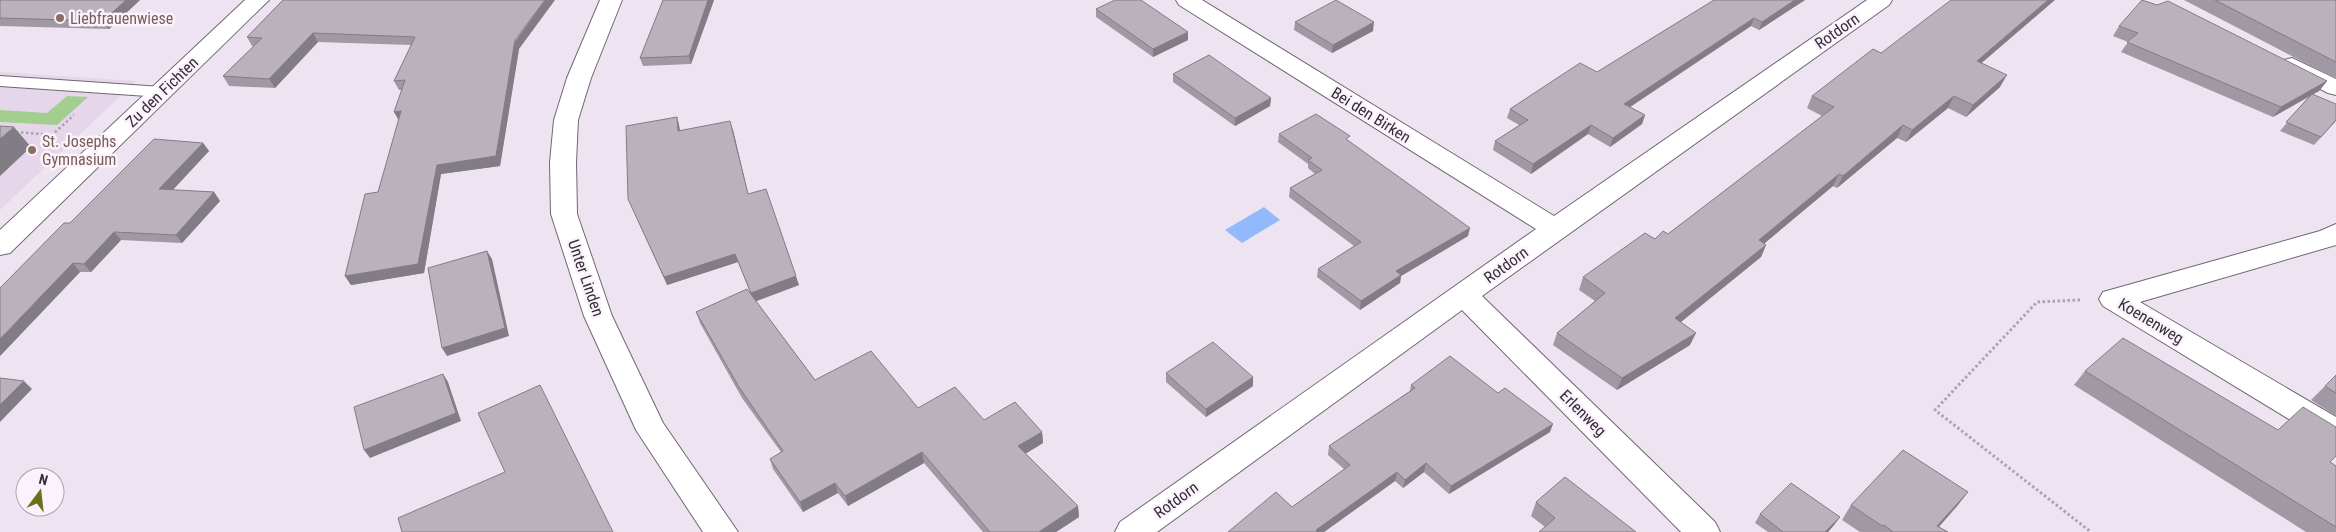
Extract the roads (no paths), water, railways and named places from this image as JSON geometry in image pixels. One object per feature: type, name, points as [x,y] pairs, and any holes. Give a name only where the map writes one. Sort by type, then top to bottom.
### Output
[{"type":"street","name":"Zu den Fichten","points":[[0,246],[258,0]]},
{"type":"street","name":"Unter Linden","points":[[611,0],[580,78],[566,120],[563,162],[564,214],[598,316],[651,430],[721,532]]},
{"type":"street","name":"Bei den Birken","points":[[1187,0],[1555,229]]},
{"type":"street","name":"Rotdorn","points":[[1132,532],[1555,229],[1881,0]]},
{"type":"street","points":[[2276,57],[2336,88]]},
{"type":"street","name":"Koenenweg","points":[[2336,233],[2329,238],[2113,299],[2336,432]]},
{"type":"street","name":"Erlenweg","points":[[1464,295],[1703,532]]},
{"type":"lane","points":[[0,81],[162,92]]},
{"type":"water","points":[[1264,207],[1280,220],[1242,243],[1225,230]]},
{"type":"place","name":"Liebfrauenwiese","points":[[60,18]]},
{"type":"place","name":"St. Josephs Gymnasium","points":[[32,150]]}]
